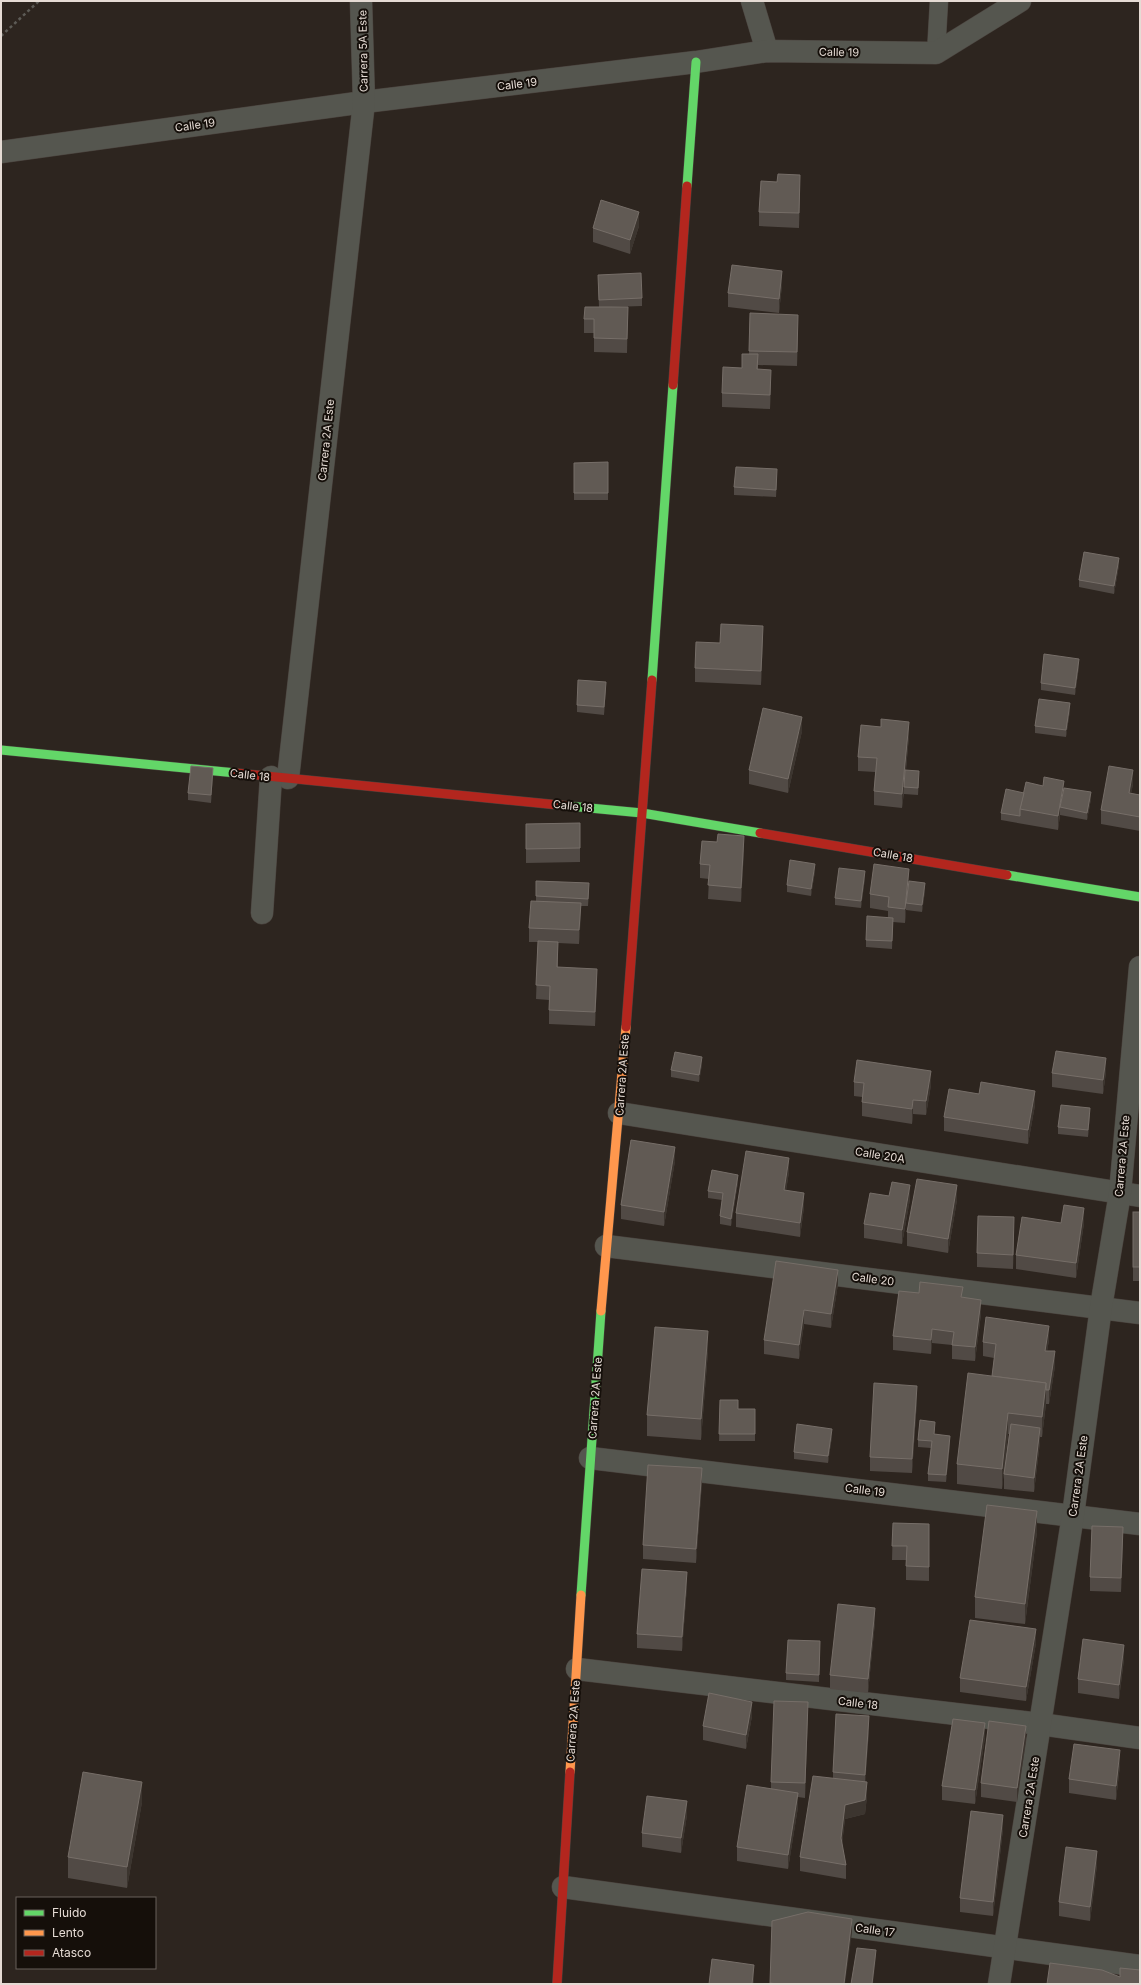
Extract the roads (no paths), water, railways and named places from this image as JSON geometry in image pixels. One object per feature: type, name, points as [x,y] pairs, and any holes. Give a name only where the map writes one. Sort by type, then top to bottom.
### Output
[{"type":"street","name":"Carrera 5A Este","points":[[361,1],[364,102]]},
{"type":"street","points":[[752,1],[767,51]]},
{"type":"street","points":[[936,53],[1020,1]]},
{"type":"street","name":"Calle 19","points":[[1,152],[364,102],[696,62],[767,51],[936,53]]},
{"type":"street","name":"Carrera 2A Este","points":[[557,1984],[590,1458],[606,1246],[620,1113],[696,62]]},
{"type":"street","name":"Carrera 2A Este","points":[[262,913],[364,102]]},
{"type":"street","name":"Calle 18","points":[[1,750],[642,813],[1140,897]]},
{"type":"street","name":"Carrera 2A Este","points":[[999,1984],[1073,1515],[1100,1307],[1130,1195],[1140,967]]},
{"type":"street","name":"Calle 20A","points":[[620,1113],[1130,1195]]},
{"type":"street","name":"Calle 20","points":[[606,1246],[1140,1313]]},
{"type":"street","name":"Calle 19","points":[[590,1458],[1140,1524]]},
{"type":"street","name":"Calle 18","points":[[577,1669],[1040,1724],[1140,1738]]},
{"type":"street","name":"Calle 17","points":[[563,1887],[1140,1966]]},
{"type":"lane","points":[[936,53],[939,1]]}]
